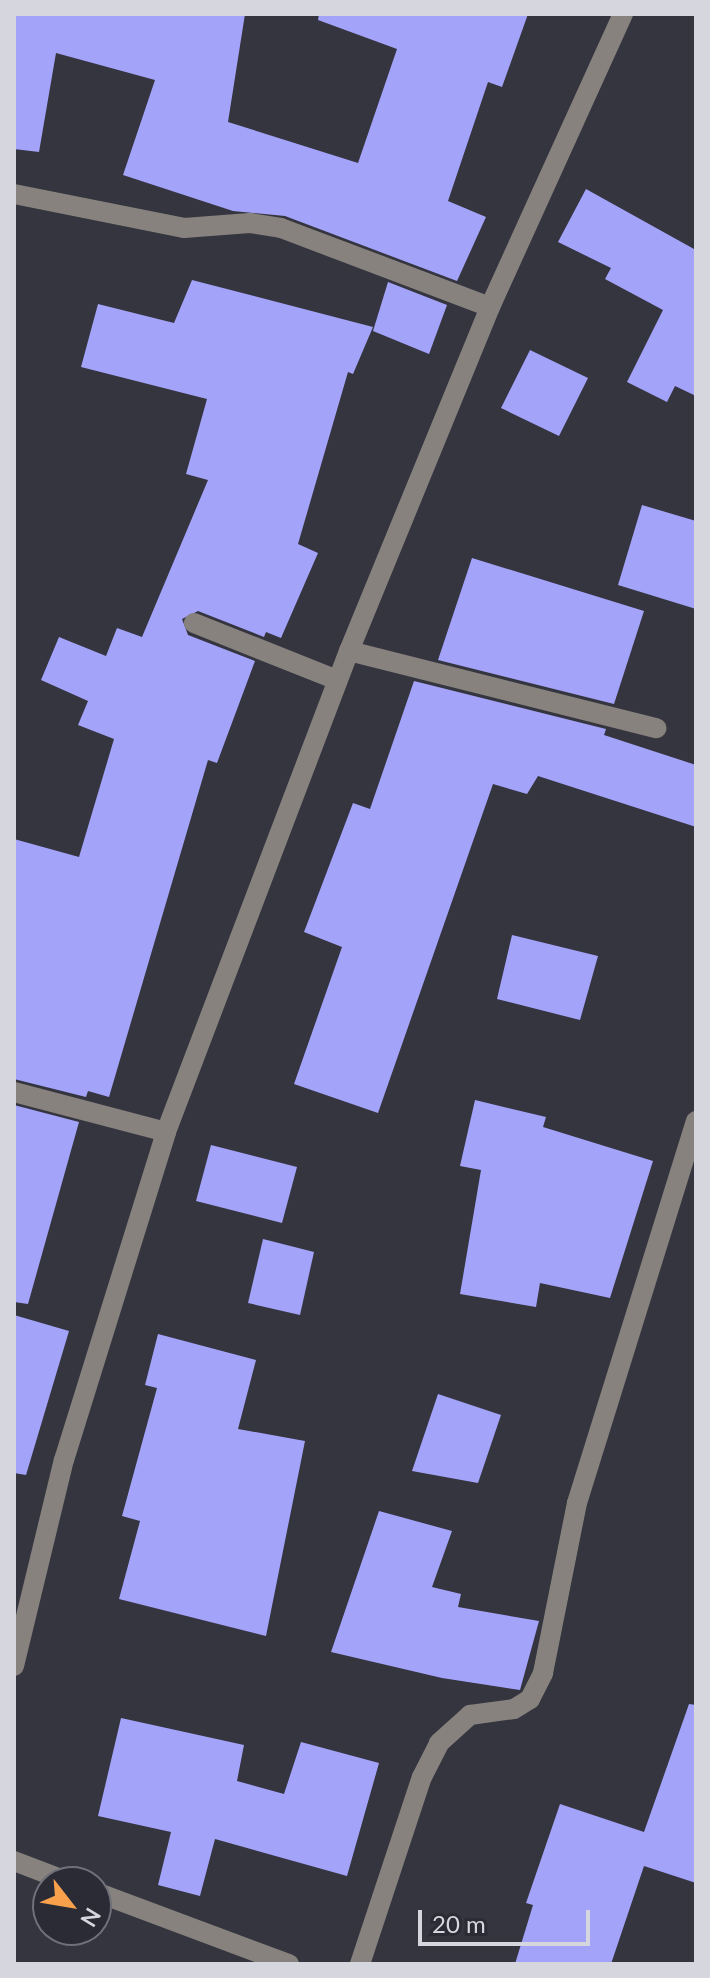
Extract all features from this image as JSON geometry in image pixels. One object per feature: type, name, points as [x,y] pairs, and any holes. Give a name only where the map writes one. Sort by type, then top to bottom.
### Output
[{"type":"street","points":[[14,1666],[64,1460],[166,1132],[337,680],[490,307],[623,14]]},
{"type":"street","points":[[14,194],[184,228],[250,223],[281,228],[490,307]]},
{"type":"street","points":[[194,623],[337,680]]},
{"type":"street","points":[[349,651],[656,728]]},
{"type":"street","points":[[14,1092],[166,1132]]},
{"type":"street","points":[[360,1964],[422,1777],[439,1743],[470,1715],[514,1709],[530,1699],[543,1673],[577,1503],[696,1121]]},
{"type":"street","points":[[112,1898],[289,1964]]},
{"type":"building","points":[[14,14],[245,14],[228,122],[358,163],[397,49],[318,20],[319,14],[528,14],[502,87],[488,82],[448,201],[486,217],[457,281],[285,216],[233,211],[123,175],[155,80],[56,53],[39,152],[14,149]]},
{"type":"building","points":[[586,189],[694,249],[696,245],[696,396],[675,386],[667,402],[627,382],[663,310],[605,279],[611,268],[558,242]]},
{"type":"building","points":[[192,280],[373,327],[353,374],[348,372],[298,544],[318,553],[281,638],[266,632],[264,637],[198,611],[182,619],[188,635],[255,661],[217,763],[208,760],[109,1097],[88,1091],[86,1097],[14,1079],[14,839],[79,857],[114,739],[78,725],[88,701],[41,680],[59,637],[106,656],[117,628],[142,637],[208,480],[186,474],[207,399],[81,367],[98,304],[174,323]]},
{"type":"building","points":[[388,282],[447,305],[429,354],[373,331]]},
{"type":"building","points":[[530,350],[588,378],[559,436],[501,408]]},
{"type":"building","points":[[642,505],[696,521],[696,609],[618,585]]},
{"type":"building","points":[[472,558],[644,611],[614,704],[438,660]]},
{"type":"building","points":[[414,681],[606,729],[604,735],[696,765],[696,827],[538,776],[527,794],[493,784],[378,1113],[294,1084],[342,947],[304,932],[353,803],[370,809]]},
{"type":"building","points":[[512,935],[598,956],[580,1020],[497,999]]},
{"type":"building","points":[[475,1100],[546,1117],[543,1127],[653,1161],[610,1298],[540,1283],[536,1307],[460,1294],[481,1170],[460,1166]]},
{"type":"building","points":[[14,1105],[79,1122],[28,1304],[14,1302]]},
{"type":"building","points":[[211,1145],[297,1167],[282,1223],[196,1201]]},
{"type":"building","points":[[263,1239],[314,1252],[300,1315],[248,1303]]},
{"type":"building","points":[[14,1315],[69,1331],[26,1475],[14,1473]]},
{"type":"building","points":[[158,1334],[256,1360],[238,1429],[305,1441],[266,1636],[119,1599],[140,1521],[122,1516],[157,1388],[145,1385]]},
{"type":"building","points":[[438,1394],[501,1415],[478,1483],[412,1471]]},
{"type":"building","points":[[379,1511],[452,1531],[432,1587],[461,1594],[458,1607],[539,1621],[520,1690],[442,1678],[331,1652]]},
{"type":"building","points":[[689,1704],[696,1705],[696,1883],[644,1866],[611,1964],[515,1964],[533,1905],[526,1903],[560,1804],[644,1832]]},
{"type":"building","points":[[121,1718],[244,1745],[237,1781],[284,1794],[301,1742],[379,1763],[347,1876],[215,1839],[200,1896],[158,1885],[171,1832],[98,1816]]}]
